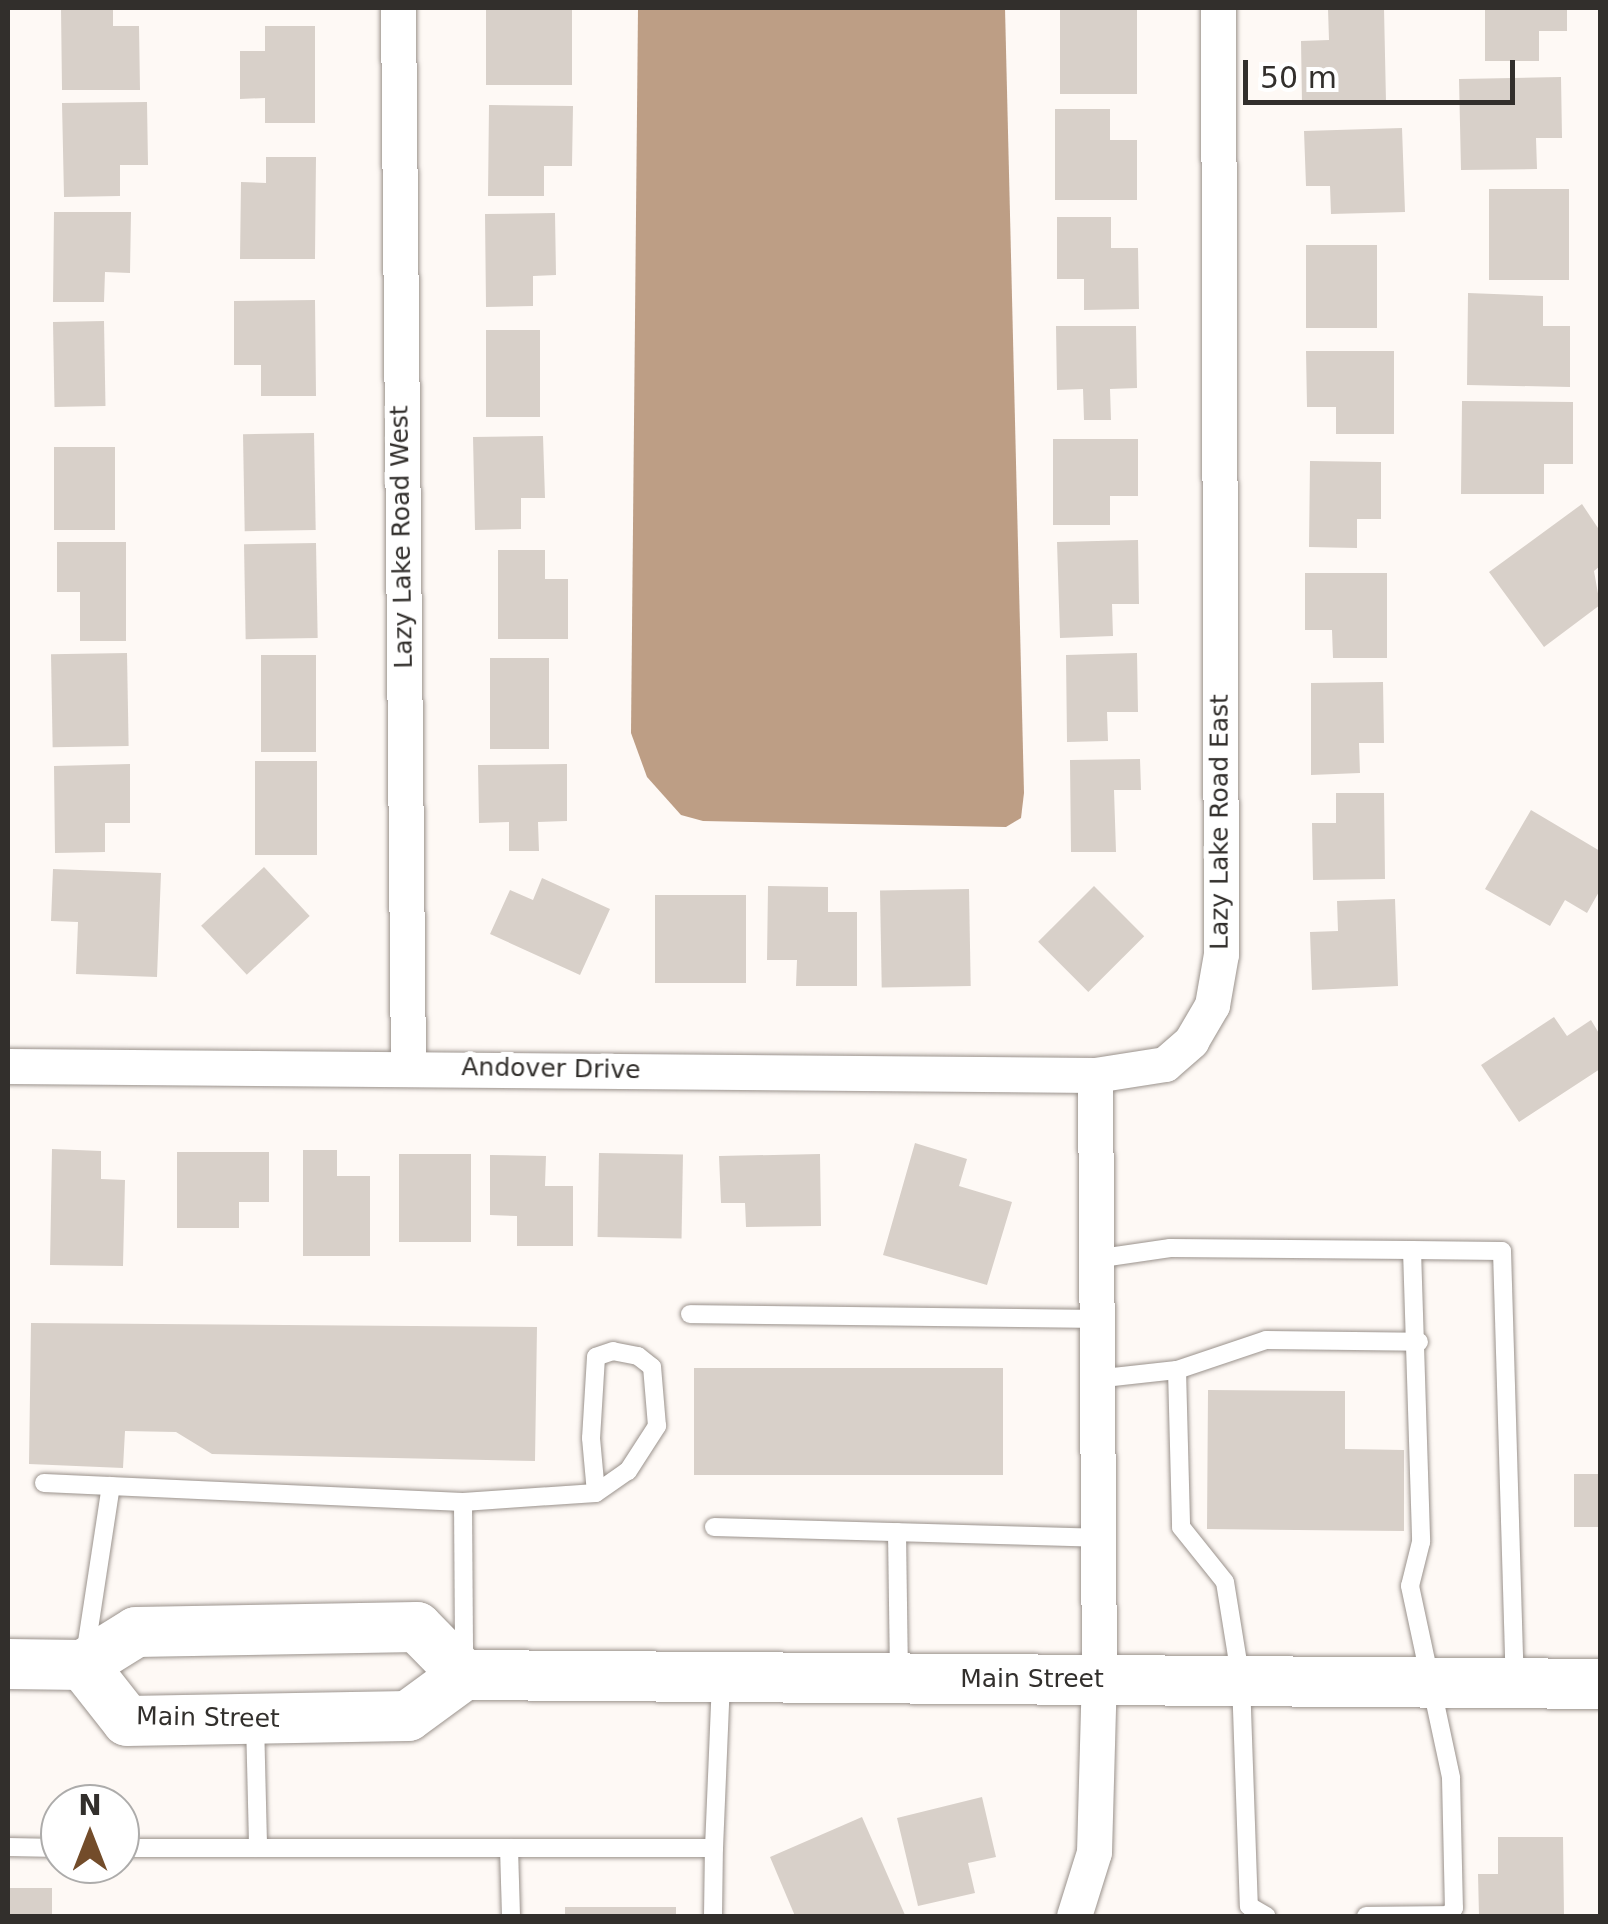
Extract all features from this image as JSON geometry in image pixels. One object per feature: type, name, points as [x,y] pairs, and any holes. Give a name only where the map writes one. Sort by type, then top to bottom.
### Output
[{"type":"main road","points":[[8,1664],[83,1665],[136,1632],[417,1627],[464,1674]]},
{"type":"main road","name":"Main Street","points":[[83,1665],[127,1721],[408,1716],[464,1674],[721,1680],[1099,1678],[1600,1684]]},
{"type":"street","name":"Lazy Lake Road West","points":[[398,8],[408,1067]]},
{"type":"street","name":"Lazy Lake Road East","points":[[1095,1075],[1164,1064],[1192,1041],[1212,1004],[1221,954],[1218,8]]},
{"type":"street","name":"Andover Drive","points":[[8,1066],[1095,1075]]},
{"type":"street","points":[[1074,1916],[1094,1852],[1099,1678],[1095,1075]]},
{"type":"lane","points":[[1095,1258],[1170,1248],[1502,1251],[1516,1683]]},
{"type":"lane","points":[[1366,1916],[1449,1916],[1454,1908],[1451,1778],[1410,1586],[1421,1542],[1418,1342],[1412,1250]]},
{"type":"lane","points":[[690,1314],[1094,1319]]},
{"type":"lane","points":[[1095,1379],[1177,1370],[1266,1340],[1418,1342]]},
{"type":"lane","points":[[44,1483],[463,1502],[596,1493],[628,1472],[657,1426],[659,1392],[652,1366],[638,1356],[614,1352],[596,1358],[591,1438],[596,1493]]},
{"type":"lane","points":[[1177,1370],[1181,1527],[1225,1582],[1241,1681],[1249,1906],[1266,1916]]},
{"type":"lane","points":[[83,1665],[111,1486]]},
{"type":"lane","points":[[463,1502],[464,1674]]},
{"type":"lane","points":[[714,1527],[1097,1538]]},
{"type":"lane","points":[[897,1532],[899,1680]]},
{"type":"lane","points":[[713,1916],[721,1680]]},
{"type":"lane","points":[[255,1720],[258,1848]]},
{"type":"lane","points":[[8,1848],[40,1848]]},
{"type":"lane","points":[[140,1848],[714,1848]]},
{"type":"lane","points":[[509,1848],[510,1916]]},
{"type":"shaded area","points":[[638,8],[1005,8],[1024,793],[1021,818],[1006,827],[703,821],[681,815],[647,777],[631,733]]},
{"type":"building","points":[[61,8],[113,8],[113,26],[139,26],[140,90],[62,90]]},
{"type":"building","points":[[486,8],[572,8],[572,85],[486,85]]},
{"type":"building","points":[[1060,8],[1137,8],[1137,94],[1060,94]]},
{"type":"building","points":[[1384,8],[1386,102],[1302,104],[1301,41],[1329,40],[1328,9]]},
{"type":"building","points":[[1485,8],[1567,8],[1567,31],[1539,31],[1539,61],[1485,61]]},
{"type":"building","points":[[265,26],[315,26],[315,123],[265,123],[265,98],[240,99],[240,51],[265,51]]},
{"type":"building","points":[[1561,77],[1562,138],[1536,138],[1537,169],[1461,170],[1459,79]]},
{"type":"building","points":[[147,102],[148,165],[120,165],[120,196],[64,197],[62,103]]},
{"type":"building","points":[[489,105],[573,106],[572,166],[544,166],[544,196],[488,196]]},
{"type":"building","points":[[1055,109],[1110,109],[1110,140],[1137,140],[1137,200],[1055,200]]},
{"type":"building","points":[[1402,128],[1405,212],[1331,214],[1330,186],[1306,186],[1304,131]]},
{"type":"building","points":[[266,157],[316,157],[315,259],[240,259],[241,182],[266,183]]},
{"type":"building","points":[[1489,189],[1569,189],[1569,280],[1489,280]]},
{"type":"building","points":[[54,212],[131,212],[130,273],[105,272],[104,302],[53,302]]},
{"type":"building","points":[[555,213],[556,275],[533,276],[533,306],[486,307],[485,214]]},
{"type":"building","points":[[1057,217],[1111,217],[1111,248],[1138,248],[1139,309],[1084,310],[1084,279],[1057,279]]},
{"type":"building","points":[[1306,245],[1377,245],[1377,328],[1306,328]]},
{"type":"building","points":[[1468,293],[1543,296],[1543,326],[1570,326],[1570,387],[1467,385]]},
{"type":"building","points":[[315,300],[316,396],[261,396],[261,365],[234,365],[234,301]]},
{"type":"building","points":[[104,321],[105,406],[54,407],[53,322]]},
{"type":"building","points":[[1056,326],[1136,326],[1137,388],[1110,389],[1111,420],[1084,420],[1083,389],[1057,390]]},
{"type":"building","points":[[486,330],[540,330],[540,417],[486,417]]},
{"type":"building","points":[[1306,351],[1394,351],[1394,434],[1336,434],[1336,407],[1307,407]]},
{"type":"building","points":[[1462,401],[1573,402],[1573,464],[1544,464],[1544,494],[1461,494]]},
{"type":"building","points":[[314,433],[316,530],[245,531],[243,434]]},
{"type":"building","points":[[543,436],[545,498],[521,498],[521,529],[475,530],[473,437]]},
{"type":"building","points":[[1053,439],[1138,439],[1138,496],[1110,496],[1110,525],[1053,525]]},
{"type":"building","points":[[54,447],[115,447],[115,530],[54,530]]},
{"type":"building","points":[[1310,461],[1381,462],[1381,519],[1357,519],[1357,548],[1309,547]]},
{"type":"building","points":[[1582,504],[1600,531],[1600,566],[1594,571],[1600,605],[1544,647],[1489,572]]},
{"type":"building","points":[[1138,540],[1139,604],[1112,604],[1113,636],[1060,638],[1057,542]]},
{"type":"building","points":[[57,542],[126,542],[126,641],[80,641],[80,592],[57,592]]},
{"type":"building","points":[[316,543],[318,638],[246,639],[244,544]]},
{"type":"building","points":[[498,550],[545,550],[545,579],[568,579],[568,639],[498,639]]},
{"type":"building","points":[[1305,573],[1387,573],[1387,658],[1333,658],[1332,630],[1305,630]]},
{"type":"building","points":[[127,653],[129,746],[53,747],[51,654]]},
{"type":"building","points":[[1137,653],[1138,712],[1107,712],[1108,741],[1067,742],[1066,655]]},
{"type":"building","points":[[261,655],[316,655],[316,752],[261,752]]},
{"type":"building","points":[[490,658],[549,658],[549,749],[490,749]]},
{"type":"building","points":[[1383,682],[1384,743],[1359,743],[1360,773],[1311,775],[1311,683]]},
{"type":"building","points":[[1140,759],[1141,790],[1114,790],[1116,852],[1071,852],[1070,760]]},
{"type":"building","points":[[255,761],[317,761],[317,855],[255,855]]},
{"type":"building","points":[[130,764],[130,823],[105,823],[105,852],[55,853],[54,766]]},
{"type":"building","points":[[567,764],[567,821],[538,822],[539,851],[509,851],[509,822],[479,823],[478,765]]},
{"type":"building","points":[[1336,793],[1384,793],[1385,879],[1313,880],[1312,823],[1336,823]]},
{"type":"building","points":[[1531,810],[1600,851],[1600,890],[1587,913],[1565,900],[1550,926],[1485,889]]},
{"type":"building","points":[[264,867],[310,916],[247,975],[201,926]]},
{"type":"building","points":[[53,869],[161,873],[157,977],[76,974],[78,922],[51,921]]},
{"type":"building","points":[[542,878],[610,909],[580,975],[490,934],[510,890],[533,900]]},
{"type":"building","points":[[768,886],[828,887],[828,912],[857,912],[857,986],[796,986],[797,960],[767,960]]},
{"type":"building","points":[[1094,886],[1144,936],[1088,992],[1038,942]]},
{"type":"building","points":[[969,889],[971,986],[882,988],[880,891]]},
{"type":"building","points":[[655,895],[746,895],[746,983],[655,983]]},
{"type":"building","points":[[1395,899],[1398,986],[1312,990],[1310,932],[1338,931],[1337,901]]},
{"type":"building","points":[[1554,1017],[1567,1036],[1591,1020],[1600,1035],[1600,1069],[1519,1122],[1481,1065]]},
{"type":"building","points":[[915,1143],[967,1159],[959,1186],[1012,1202],[987,1285],[883,1255]]},
{"type":"building","points":[[52,1149],[101,1151],[101,1179],[125,1180],[123,1266],[50,1265]]},
{"type":"building","points":[[303,1150],[337,1150],[337,1176],[370,1176],[370,1256],[303,1256]]},
{"type":"building","points":[[177,1152],[269,1152],[269,1202],[239,1202],[239,1228],[177,1228]]},
{"type":"building","points":[[599,1153],[683,1154],[682,1238],[598,1237]]},
{"type":"building","points":[[399,1154],[471,1154],[471,1242],[399,1242]]},
{"type":"building","points":[[820,1154],[821,1226],[746,1227],[745,1203],[721,1203],[719,1156]]},
{"type":"building","points":[[490,1155],[546,1156],[545,1186],[573,1186],[573,1246],[517,1246],[517,1216],[490,1215]]},
{"type":"building","points":[[31,1323],[537,1327],[535,1461],[212,1454],[176,1432],[125,1431],[123,1468],[29,1464]]},
{"type":"building","points":[[694,1368],[1003,1368],[1003,1475],[694,1475]]},
{"type":"building","points":[[1208,1390],[1345,1391],[1345,1449],[1404,1450],[1404,1531],[1207,1529]]},
{"type":"building","points":[[1574,1474],[1600,1474],[1600,1527],[1574,1527]]},
{"type":"building","points":[[982,1797],[996,1857],[968,1863],[975,1893],[918,1906],[897,1818]]},
{"type":"building","points":[[862,1817],[905,1915],[795,1916],[770,1857]]},
{"type":"building","points":[[1498,1837],[1563,1837],[1564,1916],[1479,1916],[1478,1874],[1498,1874]]},
{"type":"building","points":[[8,1888],[52,1888],[52,1916],[8,1916]]},
{"type":"building","points":[[565,1907],[676,1907],[676,1916],[565,1916]]}]
